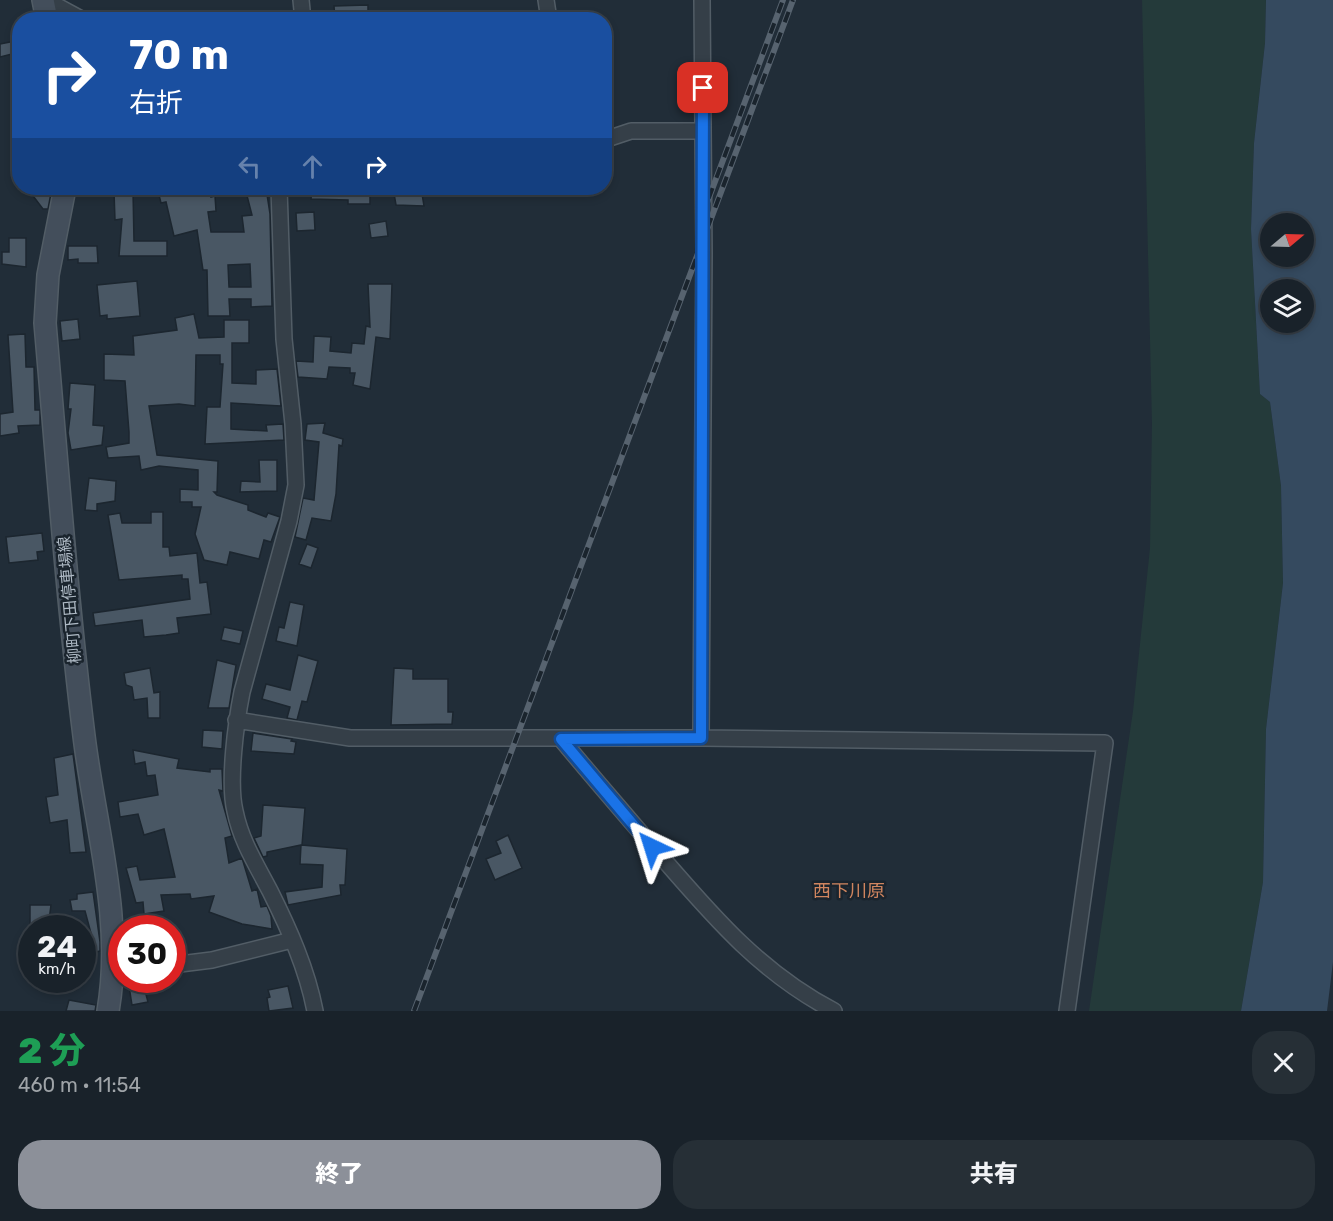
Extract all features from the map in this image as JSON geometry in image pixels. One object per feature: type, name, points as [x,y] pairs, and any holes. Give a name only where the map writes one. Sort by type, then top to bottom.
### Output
[{"type":"main road","name":"柳町下田停車場線","points":[[64,195],[48,275],[45,323],[76,675],[89,779],[112,915]]},
{"type":"main road","name":"柳町下田停車場線","points":[[108,1011],[113,993]]},
{"type":"street","points":[[45,0],[68,12]]},
{"type":"street","points":[[701,738],[702,0]]},
{"type":"street","points":[[612,137],[631,130],[703,131]]},
{"type":"street","points":[[279,195],[284,339],[293,424],[296,485],[281,551],[251,652],[236,720],[234,809],[253,861],[306,974],[315,1011]]},
{"type":"street","points":[[236,720],[350,738],[701,738],[1105,744],[1067,1011]]},
{"type":"street","points":[[561,739],[680,878],[746,950],[776,976],[834,1011]]},
{"type":"street","points":[[186,963],[212,960],[292,940]]},
{"type":"green space","points":[[1142,0],[1266,0],[1265,43],[1254,143],[1251,229],[1260,394],[1270,402],[1281,486],[1283,583],[1266,729],[1263,882],[1241,1011],[1089,1011],[1133,711],[1150,548],[1152,424]]},
{"type":"water","points":[[1266,0],[1333,0],[1333,962],[1327,1011],[1241,1011],[1263,882],[1266,729],[1283,583],[1281,486],[1270,402],[1260,394],[1251,229],[1254,143],[1265,43]]},
{"type":"building","points":[[368,5],[368,12],[334,12],[334,6]]},
{"type":"building","points":[[12,42],[12,54],[0,57],[0,44]]},
{"type":"building","points":[[32,195],[51,195],[48,209],[43,209]]},
{"type":"building","points":[[114,195],[133,195],[134,241],[167,241],[167,256],[119,256],[122,219],[115,220]]},
{"type":"building","points":[[159,195],[215,196],[216,211],[208,212],[211,232],[244,232],[242,216],[252,215],[247,195],[267,195],[270,214],[272,306],[251,307],[251,299],[229,299],[230,316],[208,316],[207,270],[203,270],[197,230],[174,236],[166,202],[161,203]],"holes":[[[250,264],[251,287],[229,287],[228,265]]]},
{"type":"building","points":[[311,195],[370,195],[370,204],[348,204],[348,200],[311,199]]},
{"type":"building","points":[[394,195],[422,195],[424,206],[396,205]]},
{"type":"building","points":[[314,212],[315,230],[297,231],[296,213]]},
{"type":"building","points":[[386,221],[388,236],[371,238],[369,224]]},
{"type":"building","points":[[9,238],[26,238],[26,267],[2,264],[2,252],[9,252]]},
{"type":"building","points":[[68,246],[97,246],[98,263],[78,263],[78,259],[68,260]]},
{"type":"building","points":[[137,281],[140,316],[107,319],[107,315],[100,316],[97,285]]},
{"type":"building","points":[[368,284],[392,284],[390,339],[376,337],[370,389],[353,385],[355,373],[350,373],[350,368],[329,367],[327,379],[298,377],[296,361],[313,362],[314,336],[331,337],[330,351],[351,353],[352,343],[364,344],[366,326],[370,327]]},
{"type":"building","points":[[194,314],[199,338],[224,337],[224,320],[249,320],[249,343],[232,343],[232,383],[256,384],[256,370],[277,369],[281,406],[231,403],[231,429],[267,431],[266,425],[283,424],[284,440],[205,444],[207,407],[220,407],[223,364],[220,364],[220,355],[196,355],[195,406],[179,404],[149,406],[157,455],[218,461],[217,492],[214,492],[217,495],[248,505],[248,510],[266,517],[268,513],[280,517],[271,542],[264,540],[259,559],[230,552],[227,565],[204,560],[195,534],[201,507],[192,507],[192,502],[180,502],[180,489],[198,490],[198,470],[159,466],[141,470],[139,456],[108,458],[106,447],[129,443],[129,432],[125,381],[104,380],[104,354],[134,355],[133,336],[177,330],[175,318]]},
{"type":"building","points":[[78,319],[80,339],[62,341],[60,321]]},
{"type":"building","points":[[25,334],[26,367],[34,367],[35,410],[40,410],[40,425],[18,426],[19,433],[0,436],[0,414],[13,412],[8,335]]},
{"type":"building","points":[[70,383],[95,385],[93,425],[104,426],[102,445],[71,450],[68,433],[71,409],[68,409]]},
{"type":"building","points":[[325,423],[323,433],[343,439],[342,446],[339,445],[336,494],[331,521],[312,518],[306,540],[295,537],[303,498],[314,500],[319,442],[305,440],[307,424]]},
{"type":"building","points":[[259,460],[277,460],[277,491],[240,492],[241,481],[260,482]]},
{"type":"building","points":[[89,478],[116,481],[115,501],[97,504],[97,511],[85,510]]},
{"type":"building","points":[[151,512],[163,512],[163,547],[169,547],[170,556],[197,553],[200,583],[207,582],[211,614],[177,618],[179,633],[166,635],[144,637],[142,620],[95,626],[93,613],[190,599],[188,579],[182,579],[182,575],[119,580],[108,515],[120,513],[122,523],[151,523]]},
{"type":"building","points":[[42,533],[44,551],[37,552],[38,560],[9,563],[6,537]]},
{"type":"building","points":[[307,544],[318,548],[311,568],[299,564]]},
{"type":"building","points":[[290,602],[304,605],[297,646],[276,641],[279,627],[284,628]]},
{"type":"building","points":[[224,627],[243,631],[240,644],[221,640]]},
{"type":"building","points":[[298,655],[318,661],[307,702],[302,701],[297,720],[287,718],[290,707],[262,699],[266,684],[290,690]]},
{"type":"building","points":[[217,660],[236,665],[229,708],[208,708]]},
{"type":"building","points":[[150,668],[154,693],[160,692],[160,718],[148,718],[147,698],[134,700],[132,687],[126,685],[124,673]]},
{"type":"building","points":[[394,668],[413,669],[413,679],[448,679],[448,712],[453,712],[452,724],[391,725]]},
{"type":"building","points":[[203,730],[223,731],[222,749],[202,747]]},
{"type":"building","points":[[253,733],[292,739],[291,741],[296,742],[294,754],[251,751]]},
{"type":"building","points":[[133,750],[179,759],[177,768],[210,772],[210,769],[222,769],[223,791],[219,790],[232,836],[225,838],[229,863],[242,858],[252,891],[257,889],[261,907],[267,906],[272,929],[242,924],[209,912],[214,896],[191,899],[190,894],[161,895],[164,911],[144,914],[143,902],[136,903],[126,868],[137,866],[140,880],[175,877],[164,829],[144,835],[138,814],[120,817],[118,802],[158,795],[155,775],[147,776],[145,762],[135,764]]},
{"type":"building","points":[[73,754],[86,852],[70,853],[67,820],[50,823],[46,797],[58,795],[54,758]]},
{"type":"building","points":[[263,805],[305,808],[302,845],[347,849],[345,885],[340,885],[341,895],[288,905],[285,892],[322,887],[323,865],[300,864],[301,845],[267,852],[267,856],[263,857],[254,838],[261,836]]},
{"type":"building","points":[[508,835],[522,868],[495,880],[486,859],[501,853],[496,841]]},
{"type":"building","points":[[93,892],[100,942],[100,951],[96,952],[96,915],[86,915],[85,911],[72,911],[70,900],[77,899],[77,894]]},
{"type":"building","points":[[30,905],[51,905],[50,915],[30,915]]},
{"type":"building","points":[[288,986],[293,1008],[269,1011],[268,990]]},
{"type":"building","points":[[130,993],[146,993],[148,1002],[132,1005]]},
{"type":"building","points":[[69,1000],[96,1005],[95,1011],[66,1011]]},
{"type":"railway","points":[[701,219],[783,0]]},
{"type":"railway","points":[[414,1011],[793,0]]},
{"type":"district","name":"西下川原","points":[[849,891]]},
{"type":"route","points":[[652,847],[561,739],[701,738],[703,88]]}]
